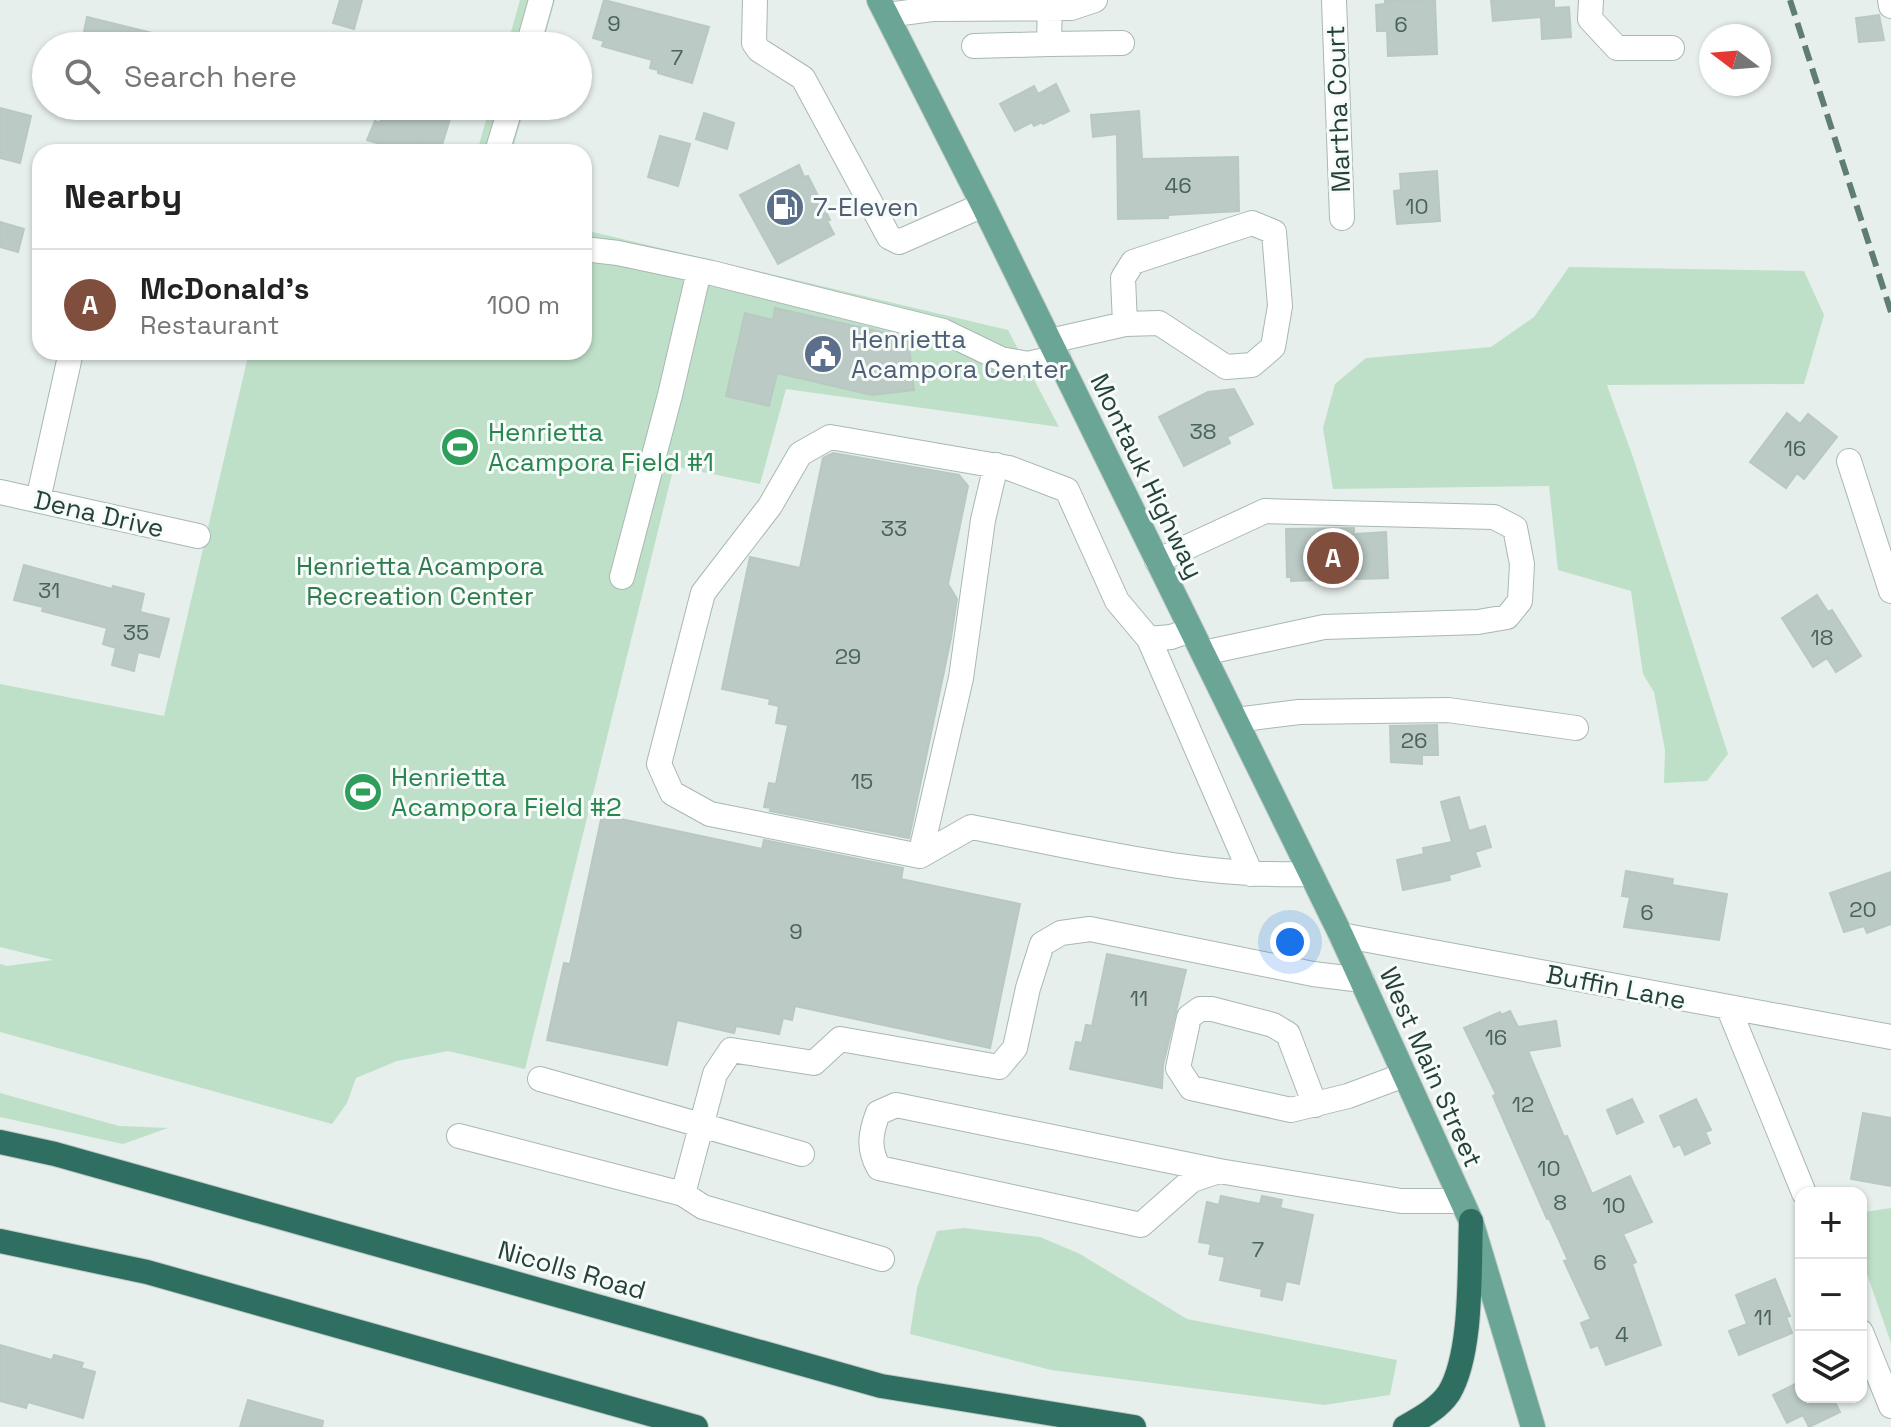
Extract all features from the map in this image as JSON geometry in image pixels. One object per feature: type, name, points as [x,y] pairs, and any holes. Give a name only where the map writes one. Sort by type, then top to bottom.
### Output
[{"type":"highway","name":"Nicolls Road","points":[[0,1142],[881,1386],[1134,1427]]},
{"type":"highway","points":[[1405,1427],[1430,1413],[1448,1394],[1458,1371],[1466,1330],[1466,1211]]},
{"type":"highway","points":[[0,1241],[147,1272],[696,1427]]},
{"type":"main road","name":"Montauk Highway","points":[[883,7],[1341,935]]},
{"type":"main road","name":"West Main Street","points":[[1341,935],[1466,1211]]},
{"type":"main road","points":[[1466,1211],[1533,1427]]},
{"type":"street","points":[[532,32],[541,0]]},
{"type":"street","points":[[755,0],[754,43],[759,50],[803,78],[889,237],[899,242],[983,205]]},
{"type":"street","points":[[883,7],[1050,4],[1071,8],[1095,0]]},
{"type":"street","name":"Martha Court","points":[[1334,0],[1342,218]]},
{"type":"street","points":[[1591,0],[1590,19],[1617,48],[1672,48]]},
{"type":"street","points":[[1890,0],[1891,6]]},
{"type":"street","points":[[1049,44],[1050,4]]},
{"type":"street","points":[[974,46],[1122,43]]},
{"type":"street","points":[[499,144],[507,120]]},
{"type":"street","points":[[592,250],[699,271],[943,331],[1001,359],[1028,364],[1054,349],[1125,324],[1159,323],[1226,367],[1252,365],[1273,347],[1280,306],[1274,232],[1252,223],[1133,262],[1123,278],[1125,324]]},
{"type":"street","points":[[622,577],[699,271]]},
{"type":"street","points":[[38,500],[69,360]]},
{"type":"street","points":[[1251,874],[1149,639],[1117,601],[1067,490],[996,465],[830,437],[800,454],[770,506],[703,593],[659,764],[672,793],[710,814],[920,856],[971,827],[1189,868],[1251,874],[1311,874]]},
{"type":"street","points":[[1849,461],[1891,591]]},
{"type":"street","points":[[920,856],[961,678],[983,520],[996,465]]},
{"type":"street","name":"Dena Drive","points":[[0,492],[198,536]]},
{"type":"street","points":[[1157,561],[1265,511],[1494,517],[1515,528],[1522,564],[1520,601],[1507,617],[1478,622],[1324,627],[1203,653]]},
{"type":"street","points":[[1149,639],[1171,637],[1191,630]]},
{"type":"street","points":[[1236,720],[1299,712],[1448,710],[1576,728]]},
{"type":"street","points":[[683,1194],[715,1074],[731,1050],[814,1063],[840,1039],[999,1067],[1015,1048],[1042,944],[1061,933],[1090,929],[1313,974],[1362,980]]},
{"type":"street","name":"Buffin Lane","points":[[1341,935],[1891,1037]]},
{"type":"street","points":[[1315,1105],[1288,1034],[1273,1025],[1212,1009],[1200,1009],[1189,1017],[1178,1068],[1191,1088],[1291,1110],[1315,1105],[1404,1075]]},
{"type":"street","points":[[1729,1009],[1802,1187]]},
{"type":"street","points":[[540,1079],[802,1154]]},
{"type":"street","points":[[1219,1171],[1192,1180],[1141,1225],[879,1168],[871,1154],[872,1130],[878,1113],[896,1105],[1219,1171],[1466,1211]]},
{"type":"street","points":[[459,1136],[683,1194],[703,1207],[882,1259]]},
{"type":"street","points":[[1867,1347],[1891,1406]]},
{"type":"green space","points":[[520,0],[555,0],[546,32],[511,32]]},
{"type":"green space","points":[[486,120],[521,120],[514,144],[479,144]]},
{"type":"green space","name":"Henrietta Acampora Recreation Center","points":[[592,232],[1008,330],[1059,427],[786,389],[760,484],[674,466],[525,1069],[448,1051],[397,1061],[356,1078],[347,1103],[332,1124],[0,1032],[0,964],[7,966],[53,960],[0,947],[0,684],[164,716],[247,360],[592,360]]},
{"type":"green space","points":[[1569,267],[1804,271],[1824,315],[1804,384],[1607,385],[1728,754],[1707,781],[1664,783],[1665,750],[1654,692],[1643,674],[1631,591],[1558,570],[1549,486],[1333,489],[1323,428],[1335,384],[1366,358],[1491,347],[1534,317]]},
{"type":"green space","points":[[0,1093],[119,1126],[168,1128],[123,1144],[0,1117]]},
{"type":"green space","points":[[1891,1208],[1891,1343],[1867,1274],[1867,1212]]},
{"type":"green space","points":[[964,1228],[1040,1237],[1080,1254],[1187,1319],[1397,1360],[1390,1395],[1324,1405],[1051,1370],[910,1334],[917,1288],[937,1231]]},
{"type":"building","points":[[340,0],[362,0],[354,29],[333,23]]},
{"type":"building","points":[[604,0],[709,27],[692,83],[658,73],[658,70],[650,68],[652,60],[602,46],[604,41],[593,38]]},
{"type":"building","points":[[1435,0],[1437,54],[1388,56],[1387,31],[1377,31],[1376,5],[1385,4],[1385,1]]},
{"type":"building","points":[[1491,0],[1554,0],[1554,8],[1569,7],[1571,37],[1542,39],[1541,17],[1493,21]]},
{"type":"building","points":[[1879,15],[1884,40],[1859,42],[1856,18]]},
{"type":"building","points":[[87,17],[148,32],[84,32]]},
{"type":"building","points":[[1056,84],[1069,111],[1043,124],[1034,126],[1032,122],[1015,131],[1000,104],[1034,86],[1038,94]]},
{"type":"building","points":[[0,108],[31,116],[20,163],[0,158]]},
{"type":"building","points":[[1139,111],[1142,159],[1238,157],[1239,211],[1118,219],[1117,134],[1093,137],[1091,115]]},
{"type":"building","points":[[704,113],[734,123],[727,149],[696,139]]},
{"type":"building","points":[[381,120],[450,120],[442,144],[381,144],[367,140],[375,121],[380,123]]},
{"type":"building","points":[[660,136],[690,144],[678,186],[648,177]]},
{"type":"building","name":"7-Eleven","points":[[799,165],[804,177],[808,176],[834,234],[778,264],[740,195]]},
{"type":"building","points":[[1437,171],[1440,221],[1397,224],[1394,191],[1401,190],[1400,174]]},
{"type":"building","points":[[0,222],[24,229],[18,252],[0,247]]},
{"type":"building","name":"Henrietta Acampora Center","points":[[775,308],[908,338],[914,390],[872,395],[777,373],[769,406],[726,396],[745,313],[773,320]]},
{"type":"building","points":[[1234,389],[1253,424],[1227,437],[1230,443],[1184,466],[1159,417],[1208,392]]},
{"type":"building","points":[[1787,413],[1800,424],[1808,414],[1837,437],[1804,479],[1797,473],[1786,488],[1750,462]]},
{"type":"building","points":[[833,453],[959,475],[968,486],[948,584],[957,599],[951,638],[909,838],[770,811],[771,808],[764,807],[769,783],[776,784],[788,725],[776,723],[779,706],[769,704],[770,699],[722,689],[750,557],[800,568],[823,458]]},
{"type":"building","points":[[1354,528],[1354,534],[1386,532],[1388,578],[1291,581],[1291,577],[1287,577],[1286,529]]},
{"type":"building","points":[[24,565],[112,589],[113,586],[144,594],[140,612],[169,619],[159,657],[138,652],[134,671],[112,665],[116,648],[103,644],[107,628],[42,611],[43,607],[14,600]]},
{"type":"building","points":[[1817,595],[1828,612],[1832,610],[1861,656],[1836,672],[1827,658],[1813,667],[1782,618]]},
{"type":"building","points":[[1437,725],[1438,755],[1422,755],[1422,764],[1391,762],[1390,726]]},
{"type":"building","points":[[1459,797],[1469,831],[1485,826],[1491,847],[1475,852],[1480,866],[1449,875],[1450,880],[1403,890],[1397,860],[1424,854],[1423,848],[1452,842],[1441,802]]},
{"type":"building","points":[[602,815],[762,849],[764,840],[903,868],[901,879],[1020,904],[990,1048],[795,1006],[792,1020],[783,1018],[779,1034],[736,1026],[734,1033],[677,1020],[667,1065],[547,1040],[564,963],[570,964]]},
{"type":"building","points":[[1626,871],[1673,879],[1672,885],[1727,894],[1719,940],[1624,927],[1630,897],[1622,896]]},
{"type":"building","points":[[1891,872],[1891,924],[1867,933],[1864,926],[1844,932],[1830,893]]},
{"type":"building","points":[[1107,954],[1186,970],[1163,1065],[1162,1088],[1070,1069],[1076,1042],[1082,1043],[1086,1025],[1092,1026]]},
{"type":"building","points":[[1510,1011],[1518,1027],[1556,1021],[1560,1046],[1528,1051],[1592,1194],[1630,1176],[1652,1222],[1623,1234],[1636,1262],[1632,1264],[1661,1345],[1606,1365],[1598,1345],[1591,1348],[1581,1323],[1591,1319],[1564,1261],[1568,1260],[1464,1028],[1500,1012],[1501,1015]]},
{"type":"building","points":[[1632,1099],[1643,1122],[1617,1134],[1607,1110]]},
{"type":"building","points":[[1696,1099],[1711,1130],[1705,1132],[1710,1143],[1685,1155],[1680,1144],[1674,1147],[1660,1116]]},
{"type":"building","points":[[1863,1113],[1891,1118],[1891,1186],[1851,1179]]},
{"type":"building","points":[[1221,1196],[1260,1204],[1262,1196],[1282,1200],[1280,1208],[1313,1215],[1299,1284],[1286,1281],[1282,1300],[1261,1296],[1262,1289],[1220,1280],[1225,1257],[1209,1254],[1211,1244],[1199,1242],[1207,1202],[1219,1205]]},
{"type":"building","points":[[1775,1279],[1790,1316],[1786,1317],[1792,1333],[1739,1355],[1729,1331],[1747,1324],[1736,1295]]},
{"type":"building","points":[[0,1345],[52,1360],[54,1355],[83,1363],[81,1368],[95,1372],[83,1418],[28,1402],[26,1408],[0,1401]]},
{"type":"building","points":[[1795,1384],[1795,1403],[1836,1403],[1840,1412],[1809,1427],[1803,1415],[1787,1423],[1773,1395]]},
{"type":"building","points":[[248,1400],[323,1421],[322,1427],[240,1427]]},
{"type":"railway","points":[[1790,0],[1891,312]]},
{"type":"place","name":"7-Eleven","points":[[785,207]]},
{"type":"place","name":"Henrietta Acampora Center","points":[[823,354]]},
{"type":"place","name":"Henrietta Acampora Field #1","points":[[460,447]]},
{"type":"place","name":"McDonald's","points":[[1333,558]]},
{"type":"place","name":"Henrietta Acampora Field #2","points":[[363,792]]}]
